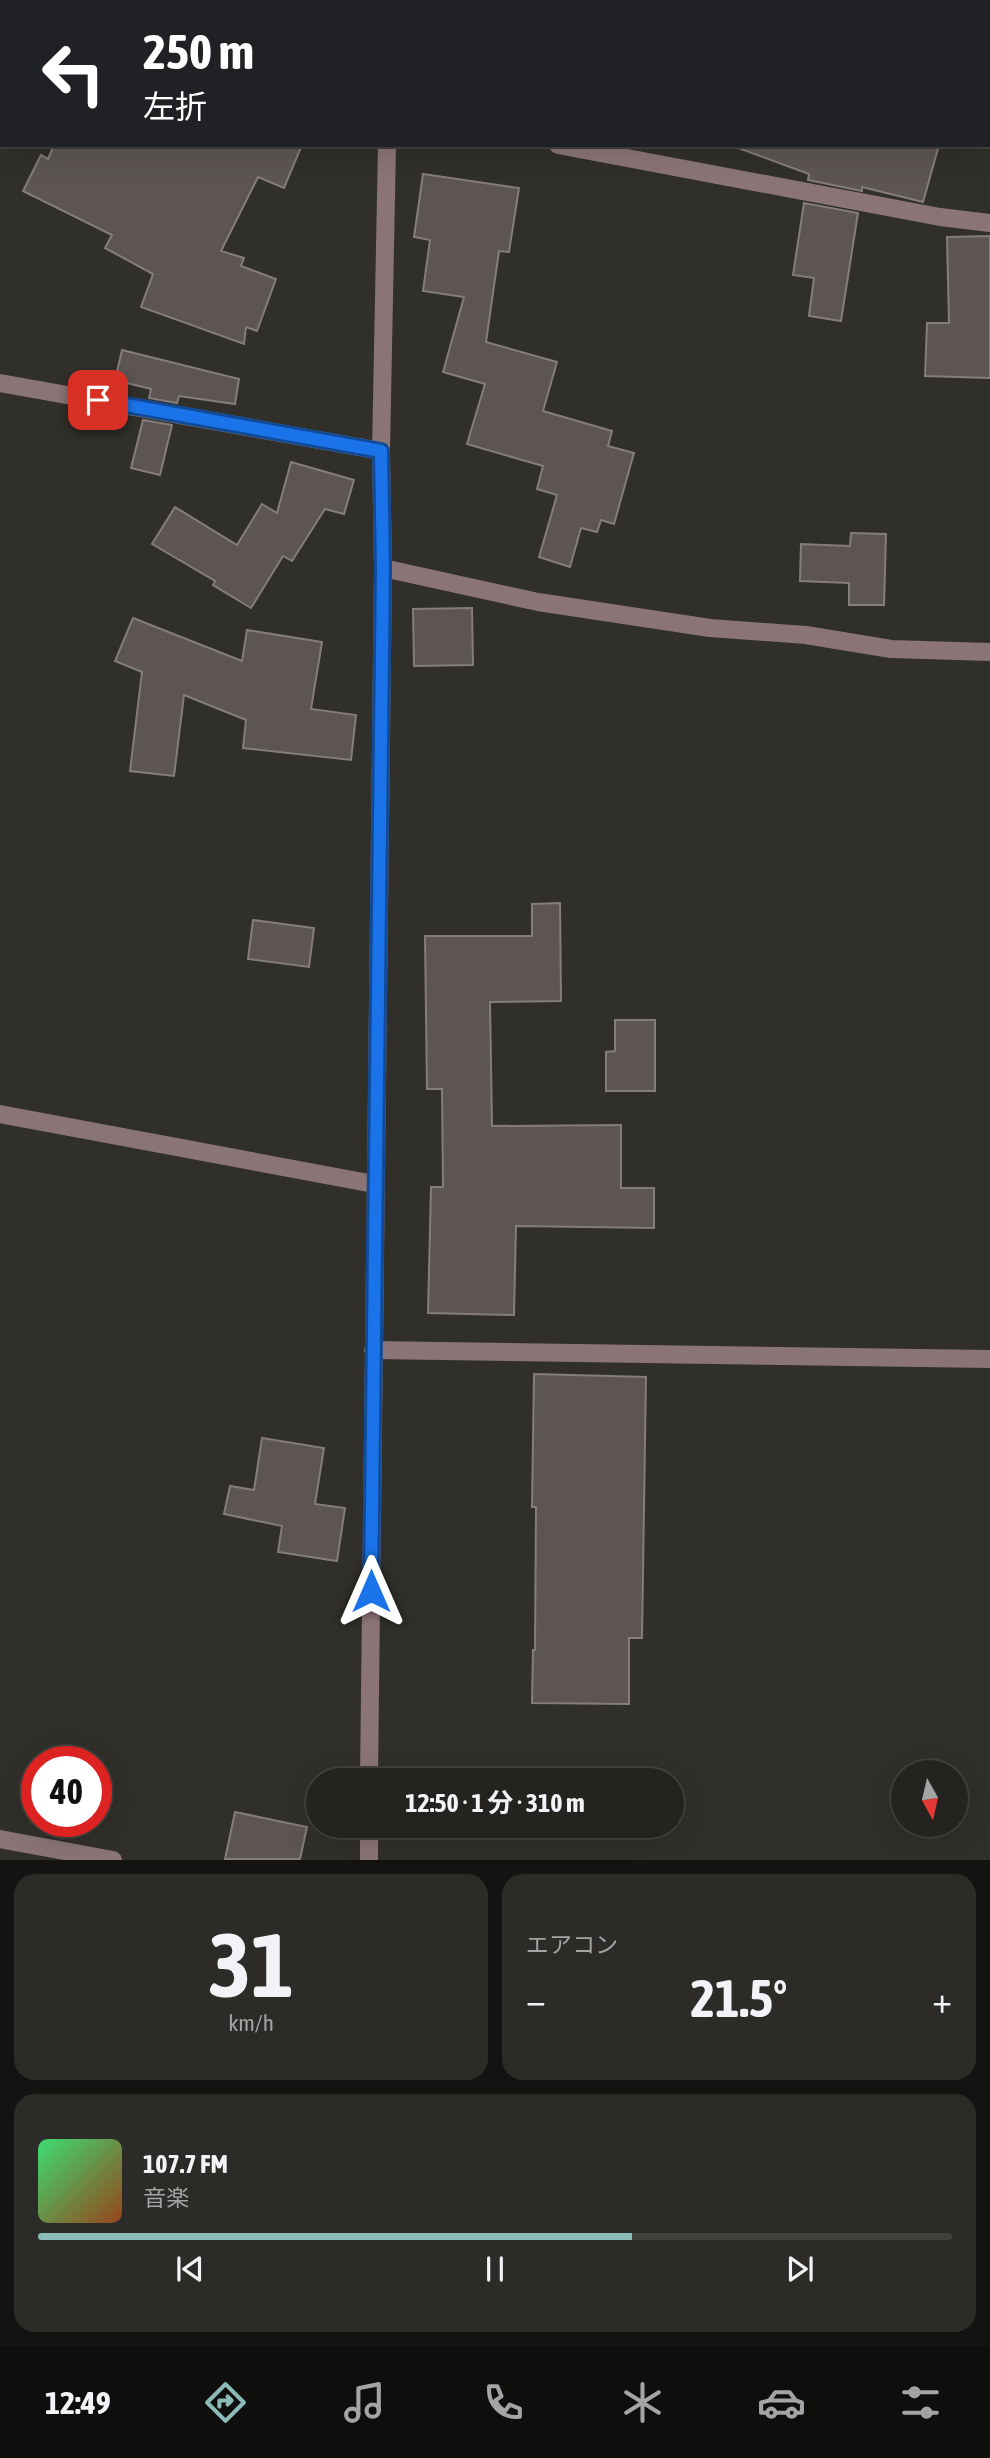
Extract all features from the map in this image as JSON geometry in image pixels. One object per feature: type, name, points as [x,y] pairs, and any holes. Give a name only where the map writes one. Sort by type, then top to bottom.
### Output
[{"type":"street","points":[[369,1768],[383,568],[381,451],[387,147]]},
{"type":"street","points":[[569,147],[912,212],[990,223]]},
{"type":"street","points":[[0,383],[381,451]]},
{"type":"street","points":[[383,568],[538,602],[710,628],[806,635],[891,649],[990,652]]},
{"type":"street","points":[[0,1114],[374,1184]]},
{"type":"street","points":[[373,1349],[990,1359]]},
{"type":"street","points":[[369,1838],[369,1860]]},
{"type":"street","points":[[0,1839],[113,1860]]},
{"type":"building","points":[[53,147],[301,147],[284,188],[258,177],[221,251],[244,258],[241,266],[276,279],[257,331],[246,327],[244,344],[141,307],[153,274],[105,248],[112,235],[23,191],[41,155],[48,159]]},
{"type":"building","points":[[938,147],[923,202],[862,187],[862,191],[808,180],[809,174],[738,148]]},
{"type":"building","points":[[423,174],[519,188],[509,252],[499,251],[486,342],[557,362],[543,411],[612,431],[608,446],[634,453],[614,524],[601,520],[597,532],[581,528],[570,567],[539,557],[557,495],[537,489],[543,466],[467,444],[485,384],[443,372],[464,297],[423,291],[430,240],[414,237]]},
{"type":"building","points":[[804,203],[858,213],[841,321],[809,316],[814,278],[793,275]]},
{"type":"building","points":[[990,236],[990,378],[925,376],[927,323],[949,323],[947,237]]},
{"type":"building","points":[[122,350],[239,379],[235,404],[179,396],[177,403],[149,398],[151,389],[115,380]]},
{"type":"building","points":[[143,420],[172,425],[160,475],[131,468]]},
{"type":"building","points":[[291,462],[354,480],[344,514],[325,509],[292,561],[283,556],[251,608],[213,585],[215,581],[152,544],[175,507],[237,545],[262,504],[277,513]]},
{"type":"building","points":[[851,533],[886,534],[884,605],[849,605],[849,583],[800,581],[801,544],[850,546]]},
{"type":"building","points":[[472,608],[473,665],[414,666],[413,609]]},
{"type":"building","points":[[133,618],[242,661],[247,630],[322,642],[311,709],[356,715],[351,760],[243,748],[246,720],[184,695],[174,776],[130,771],[142,672],[115,661]]},
{"type":"building","points":[[560,903],[561,1001],[490,1002],[492,1126],[621,1125],[621,1188],[654,1188],[654,1228],[516,1226],[514,1315],[428,1313],[431,1187],[443,1187],[442,1089],[427,1089],[425,936],[532,936],[532,904]]},
{"type":"building","points":[[253,920],[314,928],[309,967],[248,959]]},
{"type":"building","points":[[615,1020],[655,1020],[655,1091],[606,1091],[606,1052],[615,1051]]},
{"type":"building","points":[[534,1374],[646,1377],[642,1638],[629,1638],[629,1704],[532,1703],[536,1507],[532,1507]]},
{"type":"building","points":[[262,1438],[324,1448],[315,1504],[345,1508],[337,1561],[278,1552],[282,1526],[224,1514],[230,1486],[254,1490]]},
{"type":"building","points":[[235,1812],[306,1827],[300,1859],[225,1859]]},
{"type":"route","points":[[98,400],[381,451],[383,568],[371,1591]]}]
